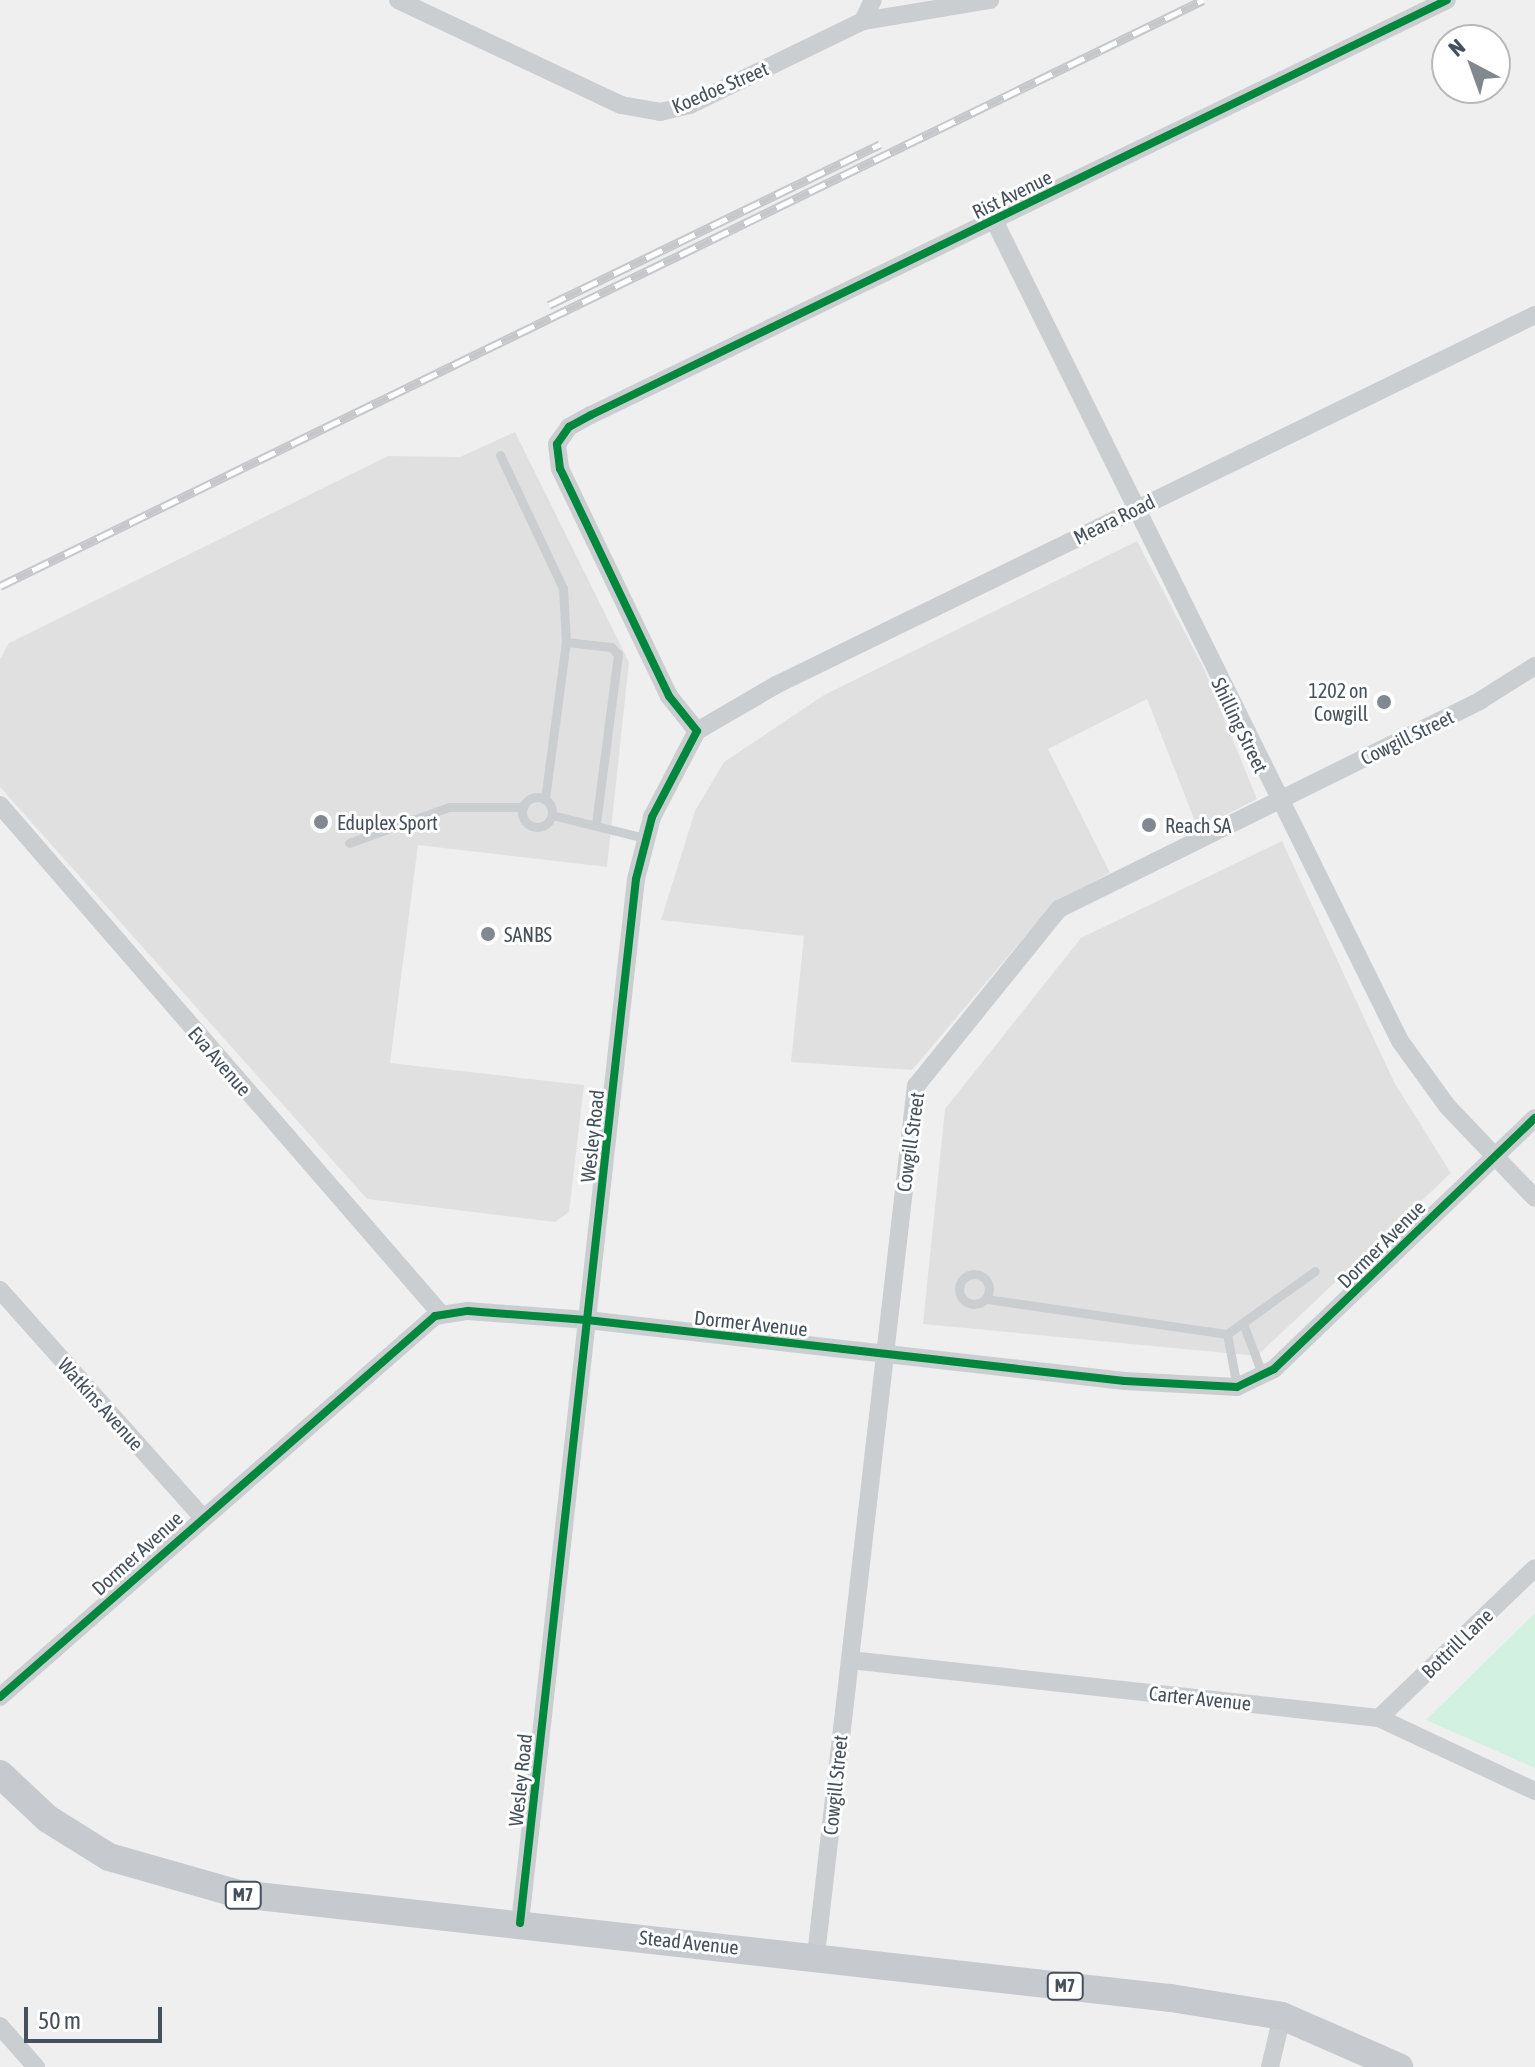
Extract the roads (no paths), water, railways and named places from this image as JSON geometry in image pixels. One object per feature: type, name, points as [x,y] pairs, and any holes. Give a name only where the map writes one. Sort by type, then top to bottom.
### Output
[{"type":"main road","name":"Stead Avenue","points":[[0,1774],[29,1804],[84,1844],[163,1875],[239,1894],[816,1955],[1282,2016],[1399,2067]]},
{"type":"street","points":[[863,21],[873,0]]},
{"type":"street","name":"Koedoe Street","points":[[409,2],[621,105],[660,112],[690,105],[863,21],[952,3],[990,0]]},
{"type":"street","name":"Rist Avenue","points":[[697,731],[669,696],[556,457],[557,444],[569,427],[1447,0]]},
{"type":"street","name":"Shilling Street","points":[[994,220],[1277,801],[1400,1041],[1437,1094],[1535,1198]]},
{"type":"street","name":"Meara Road","points":[[697,731],[776,685],[1535,315]]},
{"type":"street","name":"Cowgill Street","points":[[816,1955],[886,1354],[911,1105],[926,1069],[1059,909],[1481,700],[1535,666]]},
{"type":"street","name":"Wesley Road","points":[[520,1923],[644,838],[697,731]]},
{"type":"street","name":"Eva Avenue","points":[[0,805],[441,1314]]},
{"type":"street","name":"Dormer Avenue","points":[[0,1697],[425,1322],[441,1314],[480,1311],[587,1320],[1125,1381],[1237,1387],[1263,1376],[1535,1118]]},
{"type":"street","name":"Watkins Avenue","points":[[0,1290],[202,1517]]},
{"type":"street","name":"Bottrill Lane","points":[[1379,1718],[1535,1568]]},
{"type":"street","name":"Carter Avenue","points":[[850,1660],[1379,1718],[1535,1791]]},
{"type":"street","points":[[1270,2067],[1282,2016]]},
{"type":"street","points":[[0,2026],[36,2067]]},
{"type":"lane","points":[[500,455],[563,588],[566,642],[545,799],[552,815]]},
{"type":"lane","points":[[566,642],[611,647],[618,654],[596,824]]},
{"type":"lane","points":[[349,843],[449,807],[522,807],[532,798],[545,799]]},
{"type":"lane","points":[[522,807],[525,821],[533,826],[542,826],[552,815]]},
{"type":"lane","points":[[552,815],[644,838]]},
{"type":"lane","points":[[987,1299],[1227,1334],[1244,1326],[1315,1271]]},
{"type":"lane","points":[[1244,1326],[1263,1376]]},
{"type":"lane","points":[[1227,1334],[1237,1387]]},
{"type":"railway","points":[[0,586],[1203,0]]},
{"type":"railway","points":[[549,305],[880,144]]},
{"type":"place","name":"1202 on Cowgill","points":[[1384,702]]},
{"type":"place","name":"Eduplex Sport","points":[[321,822]]},
{"type":"place","name":"Reach SA","points":[[1149,825]]},
{"type":"place","name":"SANBS","points":[[488,934]]}]
